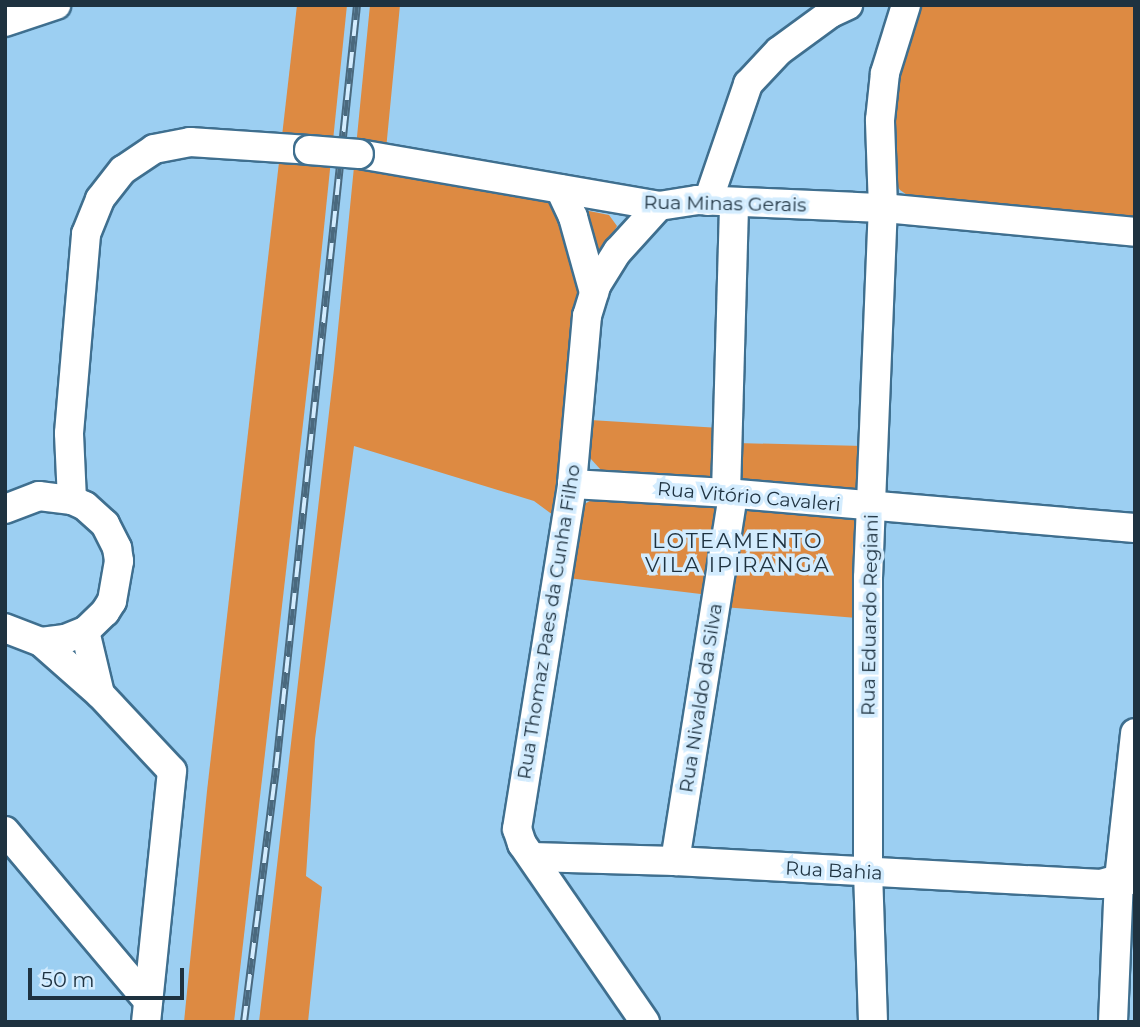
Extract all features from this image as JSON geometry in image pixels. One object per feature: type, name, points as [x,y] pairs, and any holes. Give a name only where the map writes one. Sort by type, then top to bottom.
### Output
[{"type":"street","points":[[5,22],[56,5]]},
{"type":"street","name":"Rua Nivaldo da Silva","points":[[675,861],[730,494],[721,202],[748,84],[779,51],[831,13],[848,5]]},
{"type":"street","points":[[883,208],[880,120],[885,73],[906,5]]},
{"type":"street","name":"Rua Minas Gerais","points":[[69,433],[86,234],[100,200],[123,170],[154,149],[190,142],[359,154],[659,206],[721,202],[883,208],[1135,232]]},
{"type":"street","points":[[560,189],[573,217],[594,292]]},
{"type":"street","name":"Rua Thomaz Paes da Cunha Filho","points":[[645,1022],[532,858],[520,839],[517,824],[572,484],[582,339],[594,292],[618,251],[659,206]]},
{"type":"street","name":"Rua Eduardo Regiani","points":[[873,1022],[868,873],[868,578],[883,208]]},
{"type":"street","points":[[39,496],[69,433]]},
{"type":"street","points":[[69,433],[72,500]]},
{"type":"street","name":"Rua Vitório Cavaleri","points":[[572,484],[730,494],[1135,528]]},
{"type":"street","points":[[5,509],[39,496],[72,500],[85,506],[112,535],[119,561],[112,601],[96,622],[85,631],[65,639],[41,642]]},
{"type":"street","points":[[6,630],[41,642],[100,694],[172,771],[147,1011]]},
{"type":"street","points":[[85,631],[100,694]]},
{"type":"street","points":[[1113,1022],[1127,880],[1135,733]]},
{"type":"street","points":[[5,831],[147,1011]]},
{"type":"street","name":"Rua Bahia","points":[[532,858],[675,861],[1101,884],[1127,880]]},
{"type":"shaded area","points":[[297,5],[347,5],[310,363],[234,1022],[184,1022],[207,791]]},
{"type":"shaded area","points":[[370,5],[400,5],[384,170],[609,215],[617,226],[595,265],[571,338],[553,515],[534,501],[354,446],[315,739],[306,876],[322,887],[308,1022],[259,1022],[334,369]]},
{"type":"shaded area","points":[[919,5],[1135,5],[1135,219],[910,197],[900,190],[896,184],[893,121],[897,75]]},
{"type":"shaded area","points":[[590,420],[720,428],[714,475],[705,479],[601,470],[590,458],[588,450]]},
{"type":"shaded area","points":[[736,443],[864,446],[858,488],[854,490],[743,481],[739,478]]},
{"type":"shaded area","points":[[595,498],[714,506],[718,509],[709,595],[568,578],[581,506]]},
{"type":"shaded area","points":[[747,508],[852,517],[856,520],[857,618],[723,607],[743,511]]},
{"type":"railway","points":[[244,1022],[276,768],[357,5]]},
{"type":"district","name":"LOTEAMENTO VILA IPIRANGA","points":[[738,553]]}]
